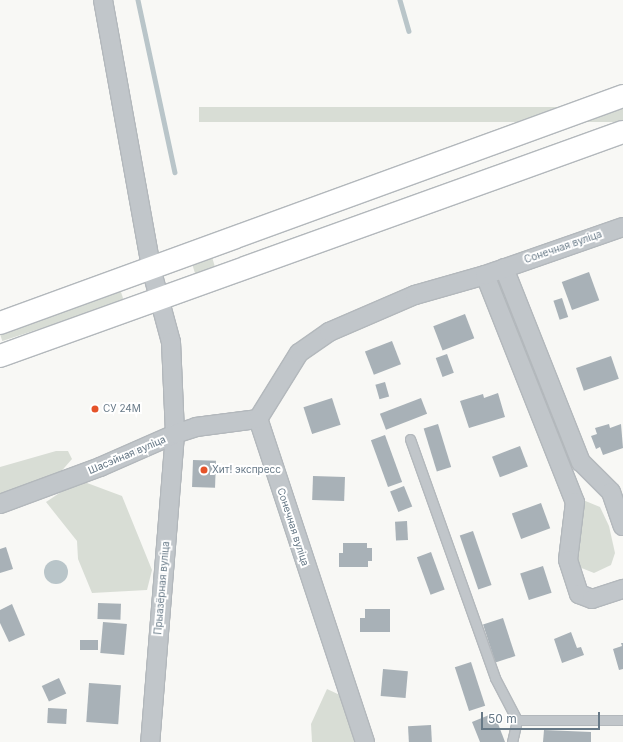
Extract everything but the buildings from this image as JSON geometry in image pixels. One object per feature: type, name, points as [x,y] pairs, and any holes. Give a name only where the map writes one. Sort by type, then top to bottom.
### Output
[{"type":"main road","points":[[0,323],[623,96]]},
{"type":"main road","points":[[0,356],[623,132]]},
{"type":"street","name":"Прыазёрная вуліца","points":[[103,0],[152,268],[171,342],[175,434],[150,742]]},
{"type":"street","name":"Сонечная вуліца","points":[[365,742],[258,419],[299,353],[329,332],[416,295],[485,275],[623,227]]},
{"type":"street","points":[[504,268],[581,462],[611,492],[623,526]]},
{"type":"street","points":[[485,275],[575,502],[568,560],[579,594],[592,600],[623,589]]},
{"type":"street","name":"Шасэйная вуліца","points":[[0,504],[100,467],[175,434],[196,427],[258,419]]},
{"type":"lane","points":[[410,439],[495,678],[517,720],[512,742]]},
{"type":"lane","points":[[563,470],[581,462]]},
{"type":"lane","points":[[517,720],[623,720]]},
{"type":"shaded area","points":[[199,107],[623,107],[623,122],[199,122]]},
{"type":"shaded area","points":[[212,257],[216,270],[196,277],[192,263]]},
{"type":"shaded area","points":[[120,289],[124,301],[2,341],[0,328]]},
{"type":"shaded area","points":[[56,451],[68,451],[72,459],[58,475],[0,495],[0,467]]},
{"type":"shaded area","points":[[79,480],[122,496],[152,570],[147,590],[92,593],[78,559],[77,541],[46,502]]},
{"type":"shaded area","points":[[583,500],[600,507],[609,526],[615,553],[611,565],[594,573],[579,567],[575,543]]},
{"type":"shaded area","points":[[56,560],[61,561],[67,567],[67,577],[61,583],[56,584],[51,583],[45,577],[44,572],[45,567],[51,561]]},
{"type":"shaded area","points":[[327,689],[342,696],[359,742],[312,742],[311,724]]},
{"type":"waterway","points":[[138,0],[175,172]]},
{"type":"waterway","points":[[400,0],[409,31]]},
{"type":"place","name":"СУ 24М","points":[[95,409]]},
{"type":"place","name":"Хит! экспресс","points":[[204,470]]}]
